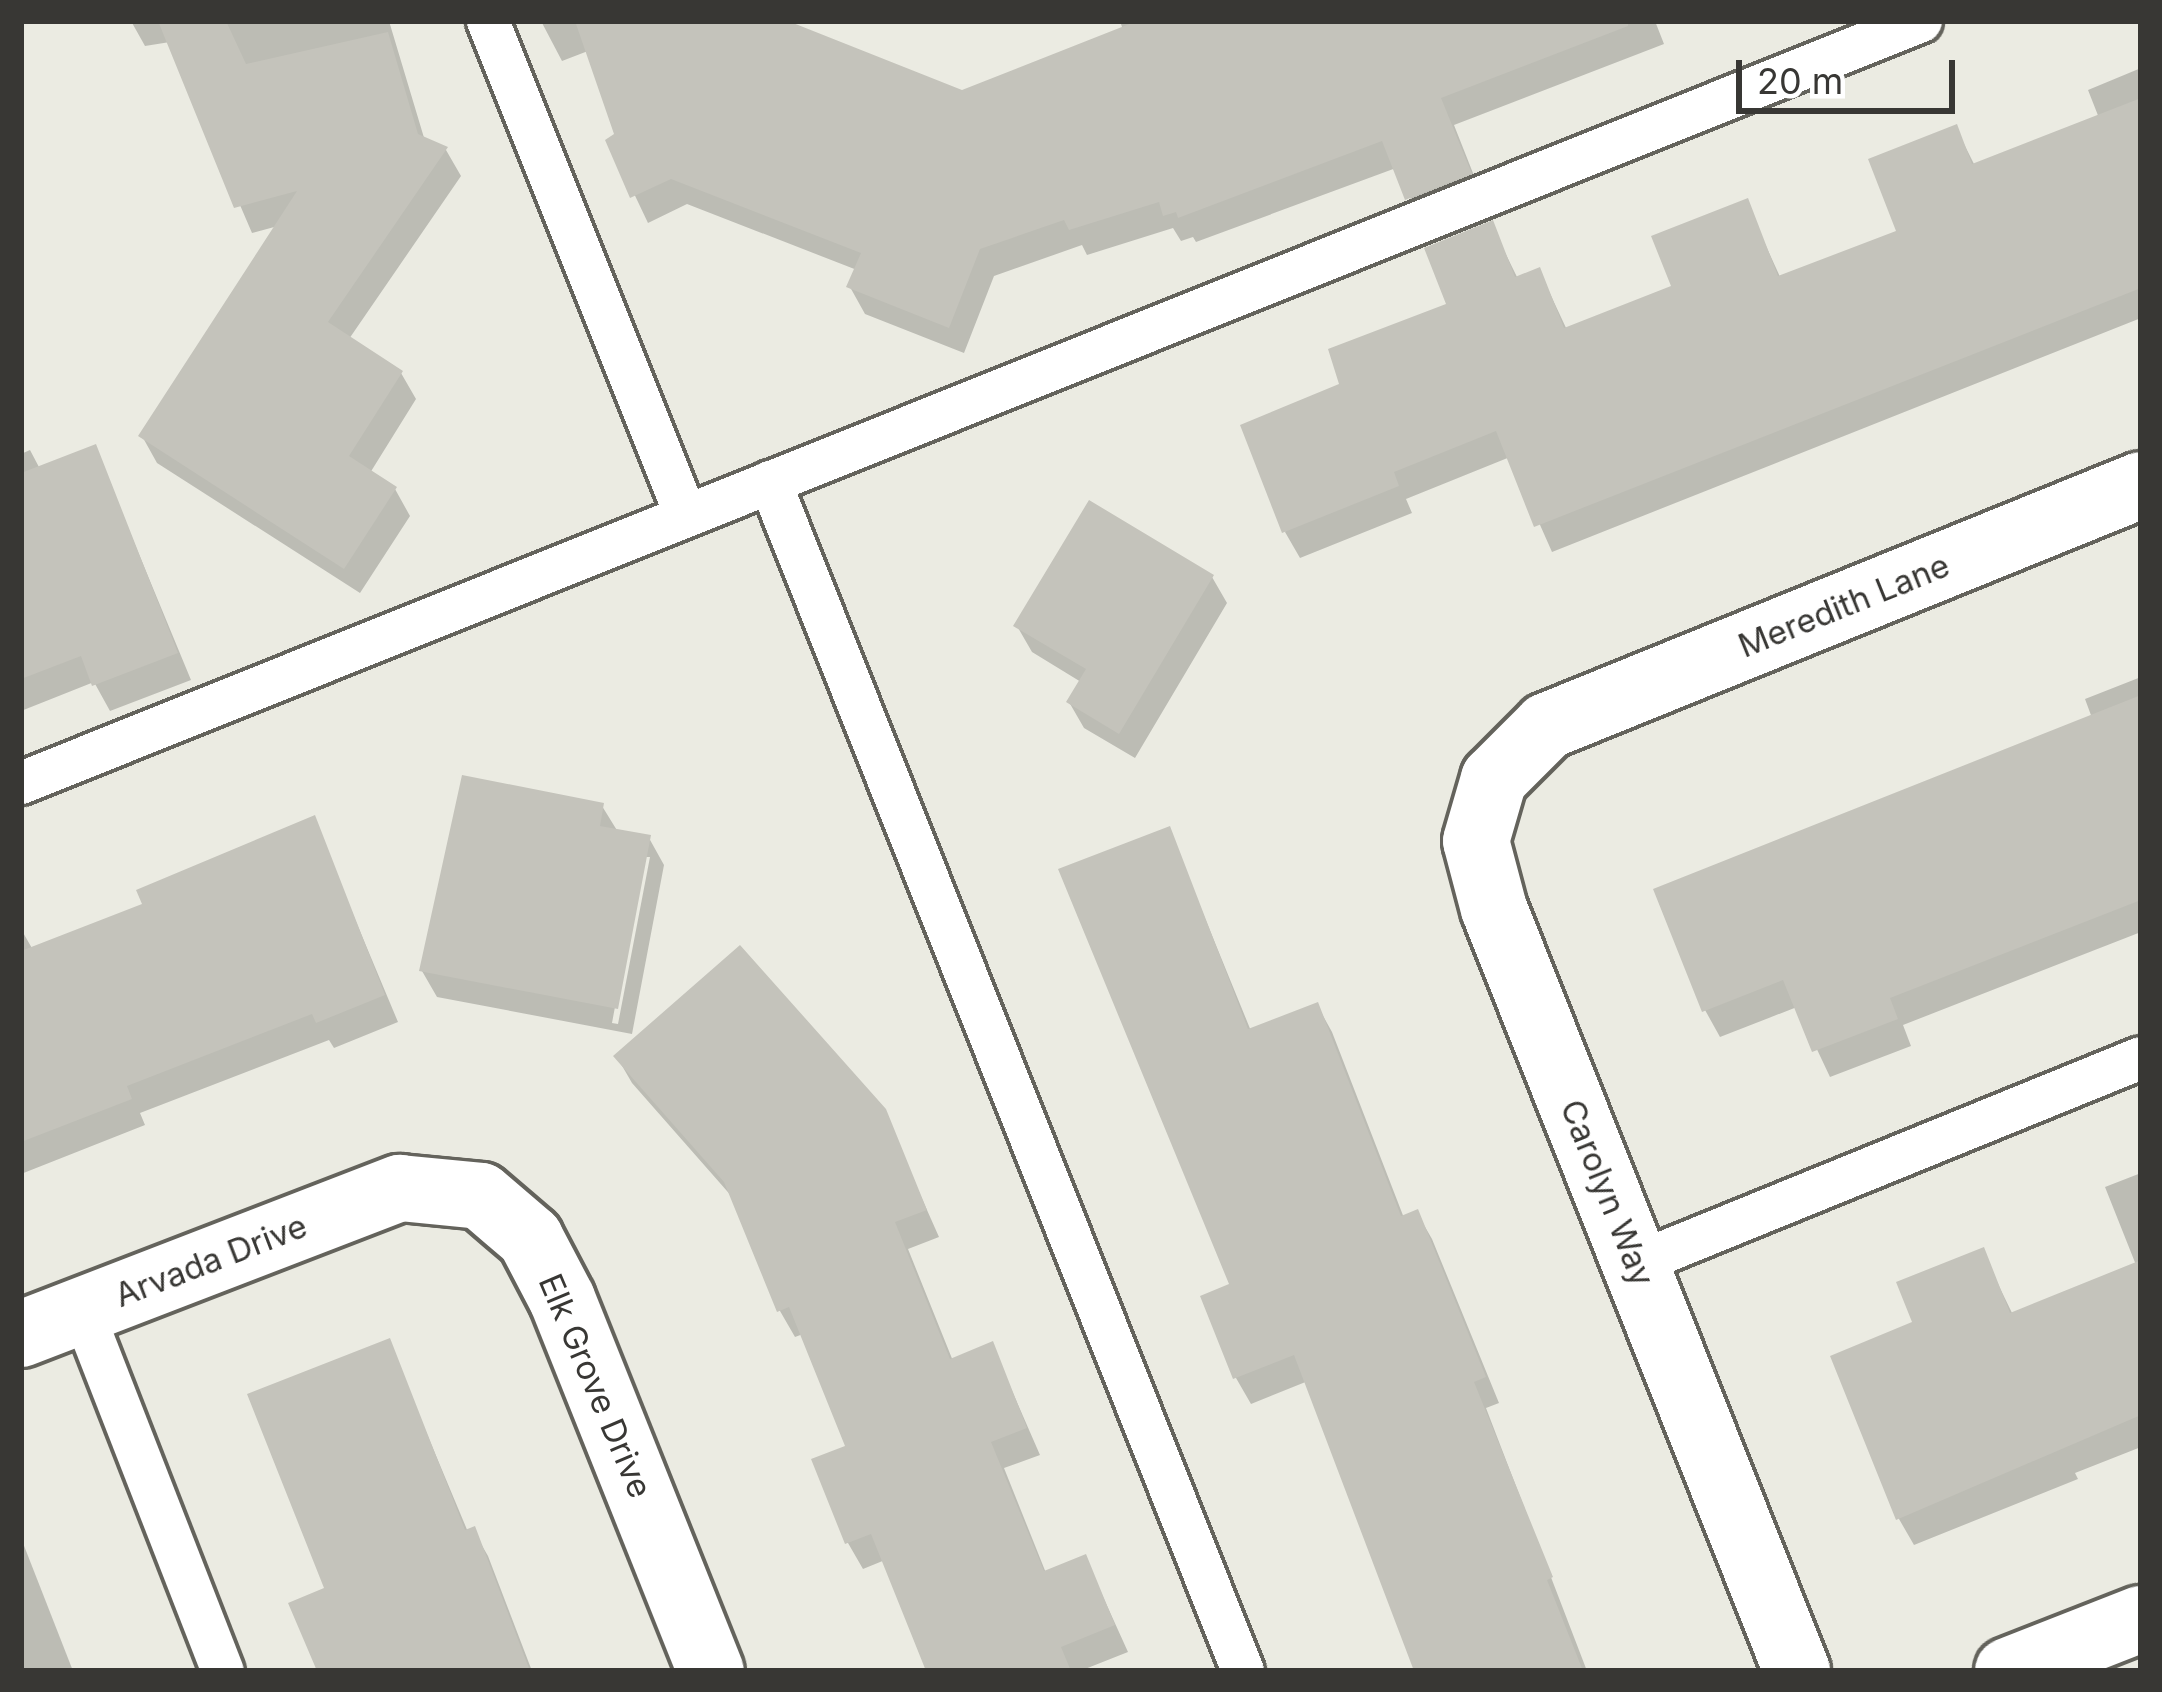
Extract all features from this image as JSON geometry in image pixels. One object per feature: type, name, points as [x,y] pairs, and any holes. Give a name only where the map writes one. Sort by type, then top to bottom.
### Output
[{"type":"street","name":"Meredith Lane","points":[[1547,726],[2141,485]]},
{"type":"street","name":"Carolyn Way","points":[[1547,726],[1494,779],[1476,841],[1494,909],[1797,1671]]},
{"type":"street","name":"Arvada Drive","points":[[21,1334],[400,1188]]},
{"type":"street","name":"Elk Grove Drive","points":[[400,1188],[481,1196],[530,1238],[562,1299],[711,1671]]},
{"type":"street","points":[[2008,1671],[2141,1619]]},
{"type":"lane","points":[[488,21],[686,516]]},
{"type":"lane","points":[[21,783],[1921,21]]},
{"type":"lane","points":[[770,482],[1243,1671]]},
{"type":"lane","points":[[1635,1264],[2141,1058]]},
{"type":"lane","points":[[82,1310],[223,1671]]},
{"type":"building","points":[[158,21],[226,21],[246,64],[388,32],[418,134],[448,147],[328,322],[403,371],[349,456],[397,487],[344,569],[138,436],[297,191],[234,208]]},
{"type":"building","points":[[575,21],[788,21],[962,90],[1137,21],[1628,21],[1628,26],[1441,98],[1472,174],[1405,200],[1382,141],[1178,218],[1176,212],[1163,216],[1159,202],[1069,230],[1064,220],[980,249],[949,328],[846,287],[861,253],[671,179],[630,198],[605,140],[614,134]]},
{"type":"building","points":[[2141,98],[2141,288],[1534,527],[1496,431],[1394,472],[1399,486],[1282,533],[1240,425],[1339,384],[1328,349],[1446,304],[1424,248],[1493,220],[1515,277],[1540,267],[1564,328],[1671,286],[1651,236],[1748,198],[1778,276],[1896,231],[1868,159],[1957,124],[1972,164]]},
{"type":"building","points":[[96,444],[178,653],[92,686],[81,656],[21,679],[21,473]]},
{"type":"building","points":[[1089,500],[1214,575],[1119,734],[1066,702],[1086,669],[1013,626]]},
{"type":"building","points":[[2141,695],[2141,900],[1890,998],[1898,1019],[1812,1052],[1783,980],[1702,1012],[1653,889]]},
{"type":"building","points":[[462,775],[604,803],[600,826],[651,835],[618,1009],[419,971]]},
{"type":"building","points":[[315,815],[385,995],[316,1023],[312,1014],[127,1086],[132,1099],[21,1142],[21,951],[142,904],[136,890]]},
{"type":"building","points":[[1170,826],[1248,1029],[1318,1002],[1401,1216],[1418,1209],[1486,1377],[1474,1382],[1553,1577],[1547,1580],[1583,1671],[1414,1671],[1294,1355],[1233,1379],[1200,1296],[1229,1284],[1058,869]]},
{"type":"building","points":[[740,945],[886,1109],[927,1210],[895,1222],[950,1359],[993,1341],[1027,1428],[991,1442],[1044,1571],[1086,1554],[1115,1625],[1061,1647],[1071,1671],[926,1671],[871,1534],[845,1544],[811,1459],[845,1446],[789,1307],[777,1312],[724,1182],[613,1056]]},
{"type":"building","points":[[1984,1247],[2010,1313],[2141,1260],[2141,1415],[1896,1520],[1830,1356],[1912,1322],[1896,1282]]},
{"type":"building","points":[[390,1338],[465,1530],[475,1526],[530,1671],[317,1671],[288,1603],[324,1588],[247,1394]]}]
